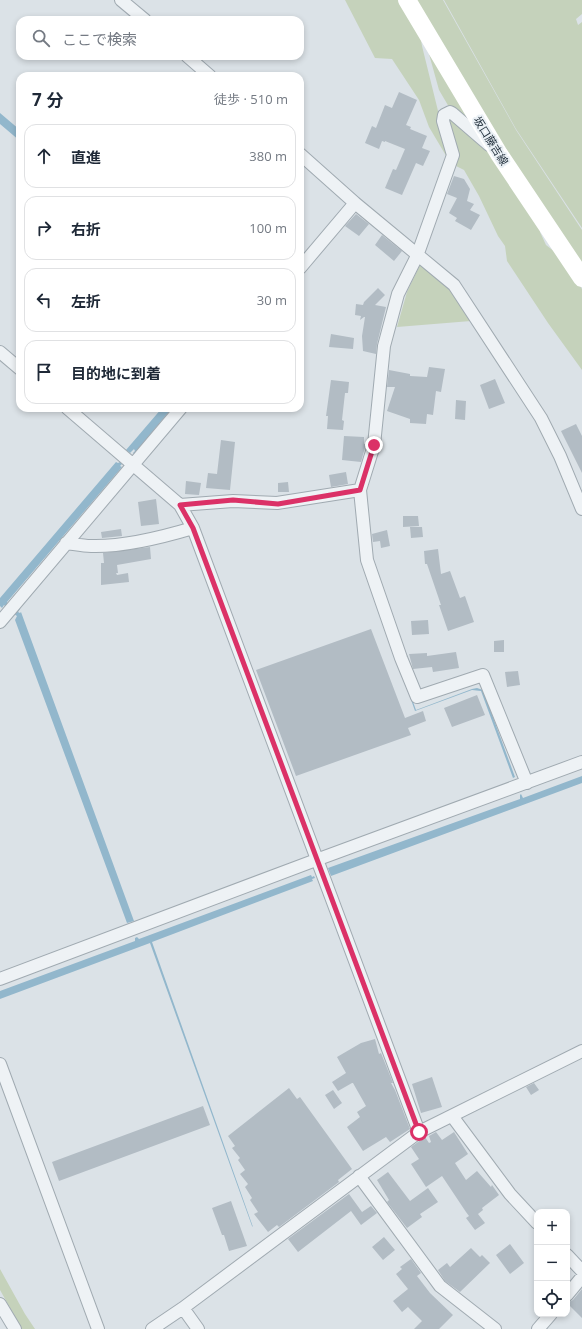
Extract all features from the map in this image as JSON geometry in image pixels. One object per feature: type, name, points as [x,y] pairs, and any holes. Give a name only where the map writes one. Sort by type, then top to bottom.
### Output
[{"type":"main road","name":"坂口藤吉線","points":[[407,0],[499,154],[582,278]]},
{"type":"street","points":[[122,0],[140,16]]},
{"type":"street","points":[[192,60],[205,72]]},
{"type":"street","points":[[499,154],[452,113],[450,112],[444,115],[443,121],[453,155],[417,256],[398,294],[384,346],[374,445],[360,490],[368,560],[401,658],[417,697],[483,675],[526,783]]},
{"type":"street","points":[[304,158],[417,256],[454,285],[541,418],[560,456],[582,509]]},
{"type":"street","points":[[304,263],[355,203]]},
{"type":"street","points":[[0,352],[16,366]]},
{"type":"street","points":[[72,412],[180,505],[193,528],[419,1132]]},
{"type":"street","points":[[0,622],[178,412]]},
{"type":"street","points":[[180,505],[233,500],[278,504],[360,490]]},
{"type":"street","points":[[66,543],[92,546],[114,544],[170,535],[193,528]]},
{"type":"street","points":[[0,979],[582,762]]},
{"type":"street","points":[[152,1329],[419,1132],[582,1051]]},
{"type":"street","points":[[0,1064],[98,1329]]},
{"type":"street","points":[[452,1116],[510,1194],[534,1220]]},
{"type":"street","points":[[359,1176],[440,1286],[495,1329]]},
{"type":"street","points":[[570,1258],[582,1272]]},
{"type":"street","points":[[570,1291],[582,1277]]},
{"type":"street","points":[[0,1304],[15,1329]]},
{"type":"street","points":[[182,1308],[198,1329]]},
{"type":"street","points":[[538,1329],[548,1317]]},
{"type":"green space","points":[[345,0],[402,0],[419,28],[448,159],[429,127],[419,100],[392,59],[375,58]]},
{"type":"green space","points":[[412,0],[443,0],[516,130],[582,230],[582,270],[550,222]]},
{"type":"green space","points":[[444,0],[582,0],[582,14],[576,19],[578,25],[582,22],[582,228],[516,129]]},
{"type":"green space","points":[[429,54],[482,134],[449,107],[439,90]]},
{"type":"green space","points":[[450,120],[454,120],[490,152],[540,225],[540,232],[546,245],[564,262],[582,289],[582,370],[548,323],[507,261],[505,246],[498,236],[479,196],[464,170],[456,166],[457,160],[449,125]]},
{"type":"green space","points":[[420,265],[452,292],[471,321],[397,327],[407,292]]},
{"type":"green space","points":[[0,1269],[35,1329],[22,1329],[0,1290]]},
{"type":"water","points":[[0,113],[16,127],[16,138],[0,124]]},
{"type":"water","points":[[159,412],[169,412],[138,449],[139,450],[135,455],[133,453],[135,451],[134,449],[130,453],[126,450]]},
{"type":"water","points":[[116,462],[120,462],[122,464],[120,466],[122,467],[7,602],[8,604],[6,607],[4,605],[2,608],[0,606],[0,598]]},
{"type":"water","points":[[366,572],[416,710],[472,689],[477,688],[483,690],[515,777],[513,778],[481,691],[472,690],[415,711]]},
{"type":"water","points":[[18,608],[20,609],[18,612],[21,612],[134,921],[127,923],[15,620],[17,616],[14,614]]},
{"type":"water","points":[[582,776],[582,783],[331,876],[328,868],[520,799],[521,794],[523,798]]},
{"type":"water","points":[[311,875],[315,878],[312,879],[313,881],[152,942],[253,1227],[150,943],[0,999],[0,991],[135,941],[135,938],[137,937],[139,939]]},
{"type":"building","points":[[399,92],[417,100],[406,125],[411,127],[410,129],[427,136],[422,148],[430,151],[423,166],[416,163],[402,195],[385,188],[393,169],[396,170],[405,149],[385,141],[382,141],[379,149],[365,143],[372,126],[376,128],[385,105],[392,108]]},
{"type":"building","points":[[454,176],[464,179],[470,189],[467,201],[474,204],[470,210],[480,215],[471,230],[455,221],[457,218],[449,213],[457,198],[447,194]]},
{"type":"building","points":[[356,214],[369,224],[359,236],[345,226]]},
{"type":"building","points":[[382,235],[402,251],[394,261],[375,245]]},
{"type":"building","points":[[378,288],[385,295],[375,305],[386,307],[376,354],[363,351],[362,336],[365,317],[360,320],[361,316],[355,315],[356,304],[363,305],[364,302]]},
{"type":"building","points":[[331,334],[354,338],[353,349],[329,347]]},
{"type":"building","points":[[429,367],[445,369],[441,392],[436,391],[433,415],[427,414],[426,424],[410,423],[410,419],[387,411],[395,387],[387,387],[389,370],[410,374],[410,376],[427,377]]},
{"type":"building","points":[[495,379],[505,403],[489,409],[480,385]]},
{"type":"building","points":[[331,380],[349,382],[348,393],[345,393],[342,420],[344,421],[343,430],[327,429],[328,416],[326,416]]},
{"type":"building","points":[[456,400],[466,401],[465,420],[455,419]]},
{"type":"building","points":[[576,424],[582,436],[582,473],[561,431]]},
{"type":"building","points":[[344,436],[364,437],[364,444],[366,444],[361,462],[342,460]]},
{"type":"building","points":[[221,440],[235,442],[230,490],[206,488],[208,473],[217,474]]},
{"type":"building","points":[[346,472],[348,484],[331,487],[329,475]]},
{"type":"building","points":[[186,481],[201,483],[199,495],[185,494]]},
{"type":"building","points":[[288,482],[289,492],[278,492],[278,483]]},
{"type":"building","points":[[156,499],[159,524],[141,526],[138,502]]},
{"type":"building","points":[[403,516],[418,516],[419,526],[403,527]]},
{"type":"building","points":[[410,527],[422,527],[423,537],[411,538]]},
{"type":"building","points":[[121,529],[122,536],[102,538],[101,532]]},
{"type":"building","points":[[387,530],[390,546],[381,548],[380,541],[373,542],[372,534]]},
{"type":"building","points":[[150,547],[151,559],[117,565],[117,575],[128,573],[129,582],[101,585],[101,563],[104,563],[103,553]]},
{"type":"building","points":[[438,549],[441,574],[450,571],[460,598],[465,596],[474,622],[448,631],[427,564],[425,564],[424,551]]},
{"type":"building","points":[[428,620],[429,634],[412,635],[411,621]]},
{"type":"building","points":[[371,629],[405,718],[423,711],[426,721],[408,728],[411,735],[296,776],[256,670]]},
{"type":"building","points":[[504,640],[504,652],[494,652],[494,641]]},
{"type":"building","points":[[456,652],[459,668],[433,672],[432,667],[413,669],[409,654],[427,653],[427,656]]},
{"type":"building","points":[[518,671],[520,685],[507,687],[505,672]]},
{"type":"building","points":[[477,695],[485,715],[452,727],[444,708]]},
{"type":"building","points":[[375,1039],[379,1054],[381,1053],[393,1083],[391,1083],[410,1129],[390,1142],[386,1137],[363,1151],[347,1127],[360,1117],[357,1112],[366,1106],[353,1083],[338,1091],[332,1082],[346,1073],[337,1057],[361,1043]]},
{"type":"building","points":[[432,1077],[442,1107],[421,1113],[412,1084]]},
{"type":"building","points":[[534,1083],[539,1090],[531,1095],[526,1087]]},
{"type":"building","points":[[289,1088],[297,1099],[300,1097],[352,1169],[338,1180],[339,1182],[279,1227],[277,1225],[268,1232],[254,1214],[258,1212],[250,1200],[252,1198],[245,1187],[248,1184],[240,1174],[245,1170],[238,1160],[240,1158],[232,1148],[235,1146],[228,1136]]},
{"type":"building","points":[[333,1090],[342,1103],[334,1109],[325,1095]]},
{"type":"building","points":[[203,1106],[210,1125],[59,1181],[52,1162]]},
{"type":"building","points":[[436,1132],[442,1140],[454,1132],[468,1154],[455,1163],[466,1180],[477,1171],[491,1187],[492,1185],[499,1195],[482,1208],[483,1210],[478,1214],[485,1223],[475,1230],[466,1218],[469,1216],[442,1176],[426,1187],[411,1164],[419,1159],[411,1147],[425,1137],[429,1143],[431,1142],[429,1136]]},
{"type":"building","points":[[388,1172],[410,1201],[428,1188],[438,1202],[420,1214],[422,1217],[407,1228],[387,1202],[389,1200],[377,1180]]},
{"type":"building","points":[[349,1194],[362,1212],[371,1206],[377,1213],[361,1225],[351,1211],[298,1252],[288,1239]]},
{"type":"building","points":[[231,1201],[247,1246],[229,1251],[224,1235],[222,1235],[212,1208]]},
{"type":"building","points":[[384,1237],[395,1250],[383,1260],[372,1247]]},
{"type":"building","points":[[510,1244],[524,1263],[510,1274],[496,1255]]},
{"type":"building","points":[[471,1248],[480,1257],[482,1255],[490,1263],[460,1292],[445,1281],[438,1270],[447,1263],[450,1267]]},
{"type":"building","points":[[411,1259],[421,1273],[417,1276],[430,1293],[453,1315],[439,1329],[414,1329],[422,1321],[408,1307],[402,1312],[393,1301],[408,1289],[396,1274],[402,1269],[400,1267]]},
{"type":"building","points":[[582,1289],[582,1318],[570,1306],[570,1302]]},
{"type":"route","points":[[374,445],[360,490],[278,504],[233,500],[180,505],[193,528],[419,1132]]}]
